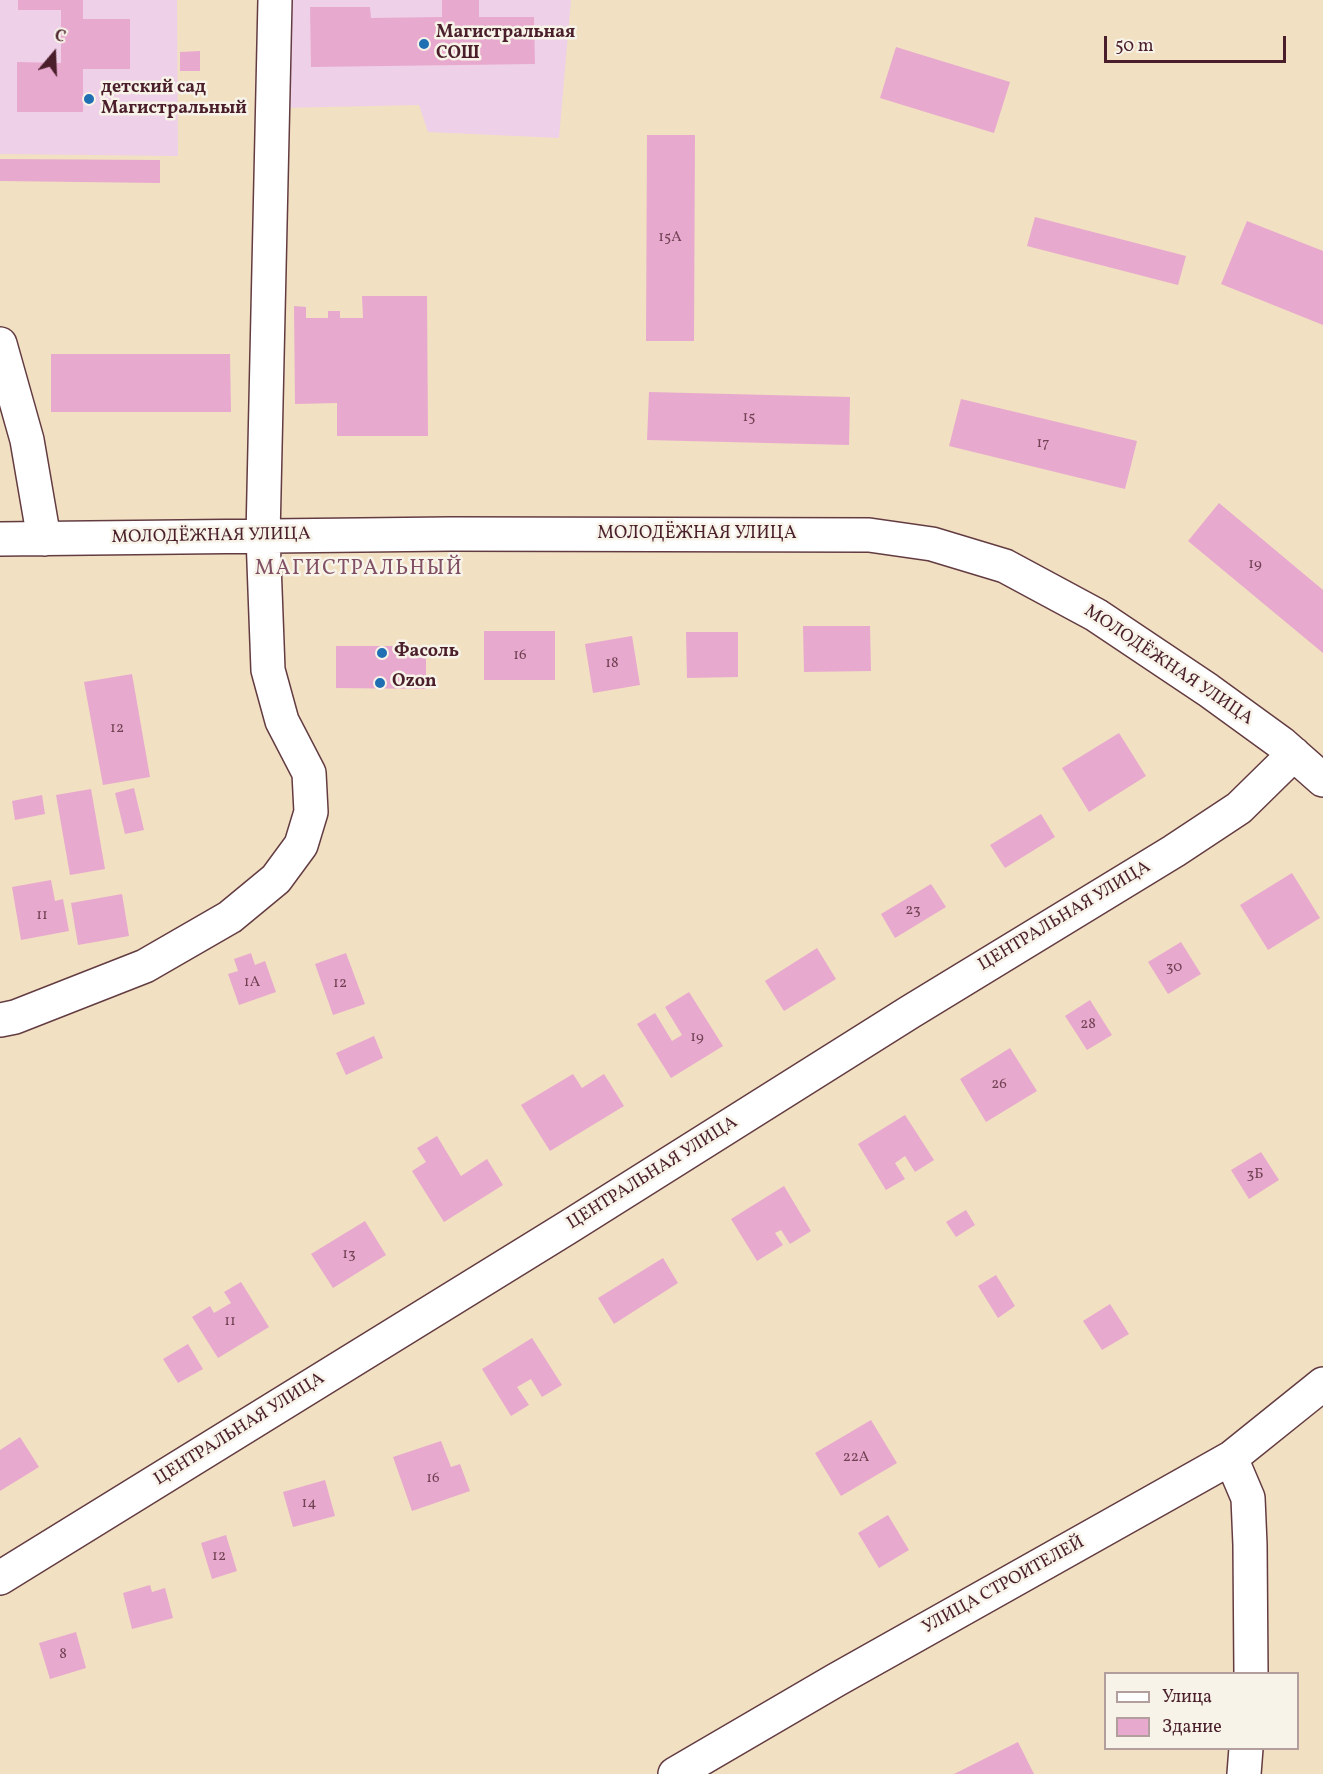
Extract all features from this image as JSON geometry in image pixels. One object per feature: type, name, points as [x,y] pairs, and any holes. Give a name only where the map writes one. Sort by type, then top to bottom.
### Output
[{"type":"street","points":[[0,1020],[15,1017],[145,966],[230,917],[276,879],[301,845],[311,812],[309,773],[282,721],[268,670],[264,536],[274,0]]},
{"type":"street","points":[[0,344],[27,441],[44,539]]},
{"type":"street","name":"МОЛОДЁЖНАЯ УЛИЦА","points":[[0,538],[451,534],[858,535],[933,544],[1005,566],[1096,615],[1208,690],[1294,754],[1323,780]]},
{"type":"street","name":"ЦЕНТРАЛЬНАЯ УЛИЦА","points":[[0,1578],[570,1226],[910,1012],[1174,851],[1239,808],[1294,754]]},
{"type":"street","name":"УЛИЦА СТРОИТЕЛЕЙ","points":[[675,1774],[836,1680],[1232,1458],[1323,1384]]},
{"type":"street","points":[[1232,1458],[1248,1498],[1251,1672]]},
{"type":"street","points":[[1245,1774],[1246,1750]]},
{"type":"shaded area","name":"детский сад Магистральный","points":[[0,0],[177,0],[178,156],[0,154]]},
{"type":"shaded area","name":"Магистральная СОШ","points":[[282,0],[571,0],[559,138],[428,132],[419,105],[280,108]]},
{"type":"building","points":[[18,0],[83,0],[83,19],[130,19],[130,69],[83,69],[83,112],[17,112],[17,62],[61,63],[61,10],[18,10]]},
{"type":"building","points":[[442,0],[479,0],[479,17],[534,17],[535,64],[311,67],[310,7],[370,7],[371,18],[442,17]]},
{"type":"building","points":[[896,47],[1010,82],[994,133],[880,98]]},
{"type":"building","points":[[200,51],[200,71],[180,71],[180,52]]},
{"type":"building","points":[[647,135],[695,135],[694,341],[646,341]]},
{"type":"building","points":[[0,159],[160,160],[160,183],[0,181]]},
{"type":"building","points":[[1035,217],[1186,256],[1178,285],[1027,246]]},
{"type":"building","points":[[1247,221],[1323,251],[1323,325],[1221,284]]},
{"type":"building","points":[[362,296],[427,296],[428,436],[337,436],[337,403],[295,404],[294,306],[306,307],[306,318],[328,318],[328,311],[340,311],[340,318],[363,318]]},
{"type":"building","points":[[51,354],[230,354],[231,412],[51,412]]},
{"type":"building","points":[[649,392],[850,397],[849,445],[647,440]]},
{"type":"building","points":[[961,399],[1137,441],[1125,489],[949,446]]},
{"type":"building","points":[[1219,503],[1323,590],[1323,653],[1188,541]]},
{"type":"building","points":[[803,626],[870,626],[871,671],[804,672]]},
{"type":"building","points":[[484,631],[555,631],[555,680],[484,680]]},
{"type":"building","points":[[686,632],[738,632],[738,677],[687,678]]},
{"type":"building","points":[[632,636],[640,685],[593,693],[585,644]]},
{"type":"building","points":[[336,646],[426,646],[426,689],[336,688]]},
{"type":"building","points":[[132,674],[150,777],[103,785],[84,682]]},
{"type":"building","points":[[1119,733],[1146,776],[1089,812],[1062,768]]},
{"type":"building","points":[[134,788],[144,830],[125,834],[115,793]]},
{"type":"building","points":[[91,789],[105,869],[70,875],[56,795]]},
{"type":"building","points":[[42,795],[45,814],[15,820],[12,801]]},
{"type":"building","points":[[1041,814],[1055,837],[1005,868],[990,845]]},
{"type":"building","points":[[1292,873],[1320,918],[1268,950],[1240,905]]},
{"type":"building","points":[[51,880],[55,901],[63,899],[69,931],[21,940],[12,887]]},
{"type":"building","points":[[931,884],[946,907],[895,938],[881,914]]},
{"type":"building","points":[[122,894],[129,936],[78,945],[71,903]]},
{"type":"building","points":[[1181,942],[1201,974],[1168,994],[1148,962]]},
{"type":"building","points":[[817,948],[836,979],[784,1011],[765,981]]},
{"type":"building","points":[[251,953],[255,965],[265,961],[276,992],[239,1005],[228,974],[238,971],[234,959]]},
{"type":"building","points":[[346,953],[365,1004],[333,1015],[315,964]]},
{"type":"building","points":[[689,992],[723,1046],[671,1078],[637,1024],[655,1013],[672,1041],[682,1035],[665,1007]]},
{"type":"building","points":[[1090,1000],[1112,1035],[1087,1050],[1065,1016]]},
{"type":"building","points":[[374,1036],[383,1058],[346,1075],[336,1053]]},
{"type":"building","points":[[1010,1048],[1037,1091],[986,1122],[960,1079]]},
{"type":"building","points":[[573,1074],[582,1088],[604,1074],[624,1106],[550,1151],[521,1105]]},
{"type":"building","points":[[905,1115],[934,1160],[915,1172],[905,1156],[895,1163],[905,1179],[886,1190],[858,1144]]},
{"type":"building","points":[[437,1136],[461,1176],[487,1159],[503,1185],[444,1222],[412,1171],[426,1162],[417,1148]]},
{"type":"building","points":[[1261,1152],[1279,1180],[1249,1199],[1231,1170]]},
{"type":"building","points":[[784,1186],[811,1231],[790,1244],[781,1230],[775,1233],[783,1245],[757,1261],[731,1219]]},
{"type":"building","points":[[966,1210],[975,1225],[956,1237],[946,1222]]},
{"type":"building","points":[[365,1221],[386,1255],[333,1288],[311,1254]]},
{"type":"building","points":[[663,1258],[678,1283],[614,1324],[598,1298]]},
{"type":"building","points":[[996,1275],[1015,1306],[998,1318],[978,1286]]},
{"type":"building","points":[[241,1282],[269,1327],[218,1358],[192,1317],[210,1306],[214,1313],[231,1303],[224,1292]]},
{"type":"building","points":[[1110,1304],[1129,1334],[1102,1350],[1083,1321]]},
{"type":"building","points":[[532,1338],[562,1385],[542,1397],[531,1379],[517,1387],[529,1405],[511,1416],[482,1369]]},
{"type":"building","points":[[188,1344],[203,1369],[178,1383],[163,1359]]},
{"type":"building","points":[[871,1420],[897,1463],[841,1496],[815,1453]]},
{"type":"building","points":[[20,1437],[39,1467],[0,1491],[0,1450]]},
{"type":"building","points":[[441,1441],[451,1467],[460,1464],[470,1491],[412,1511],[393,1457]]},
{"type":"building","points":[[325,1480],[335,1516],[293,1527],[283,1492]]},
{"type":"building","points":[[888,1515],[909,1550],[879,1568],[858,1533]]},
{"type":"building","points":[[226,1535],[237,1571],[212,1579],[201,1543]]},
{"type":"building","points":[[150,1585],[152,1592],[165,1588],[173,1618],[132,1629],[123,1593]]},
{"type":"building","points":[[76,1632],[86,1668],[50,1679],[39,1643]]},
{"type":"building","points":[[1018,1742],[1034,1774],[954,1774]]},
{"type":"place","name":"Магистральная СОШ","points":[[424,44]]},
{"type":"place","name":"детский сад Магистральный","points":[[89,99]]},
{"type":"place","name":"Фасоль","points":[[382,653]]},
{"type":"place","name":"Ozon","points":[[380,683]]},
{"type":"district","name":"МАГИСТРАЛЬНЫЙ","points":[[359,570]]}]
